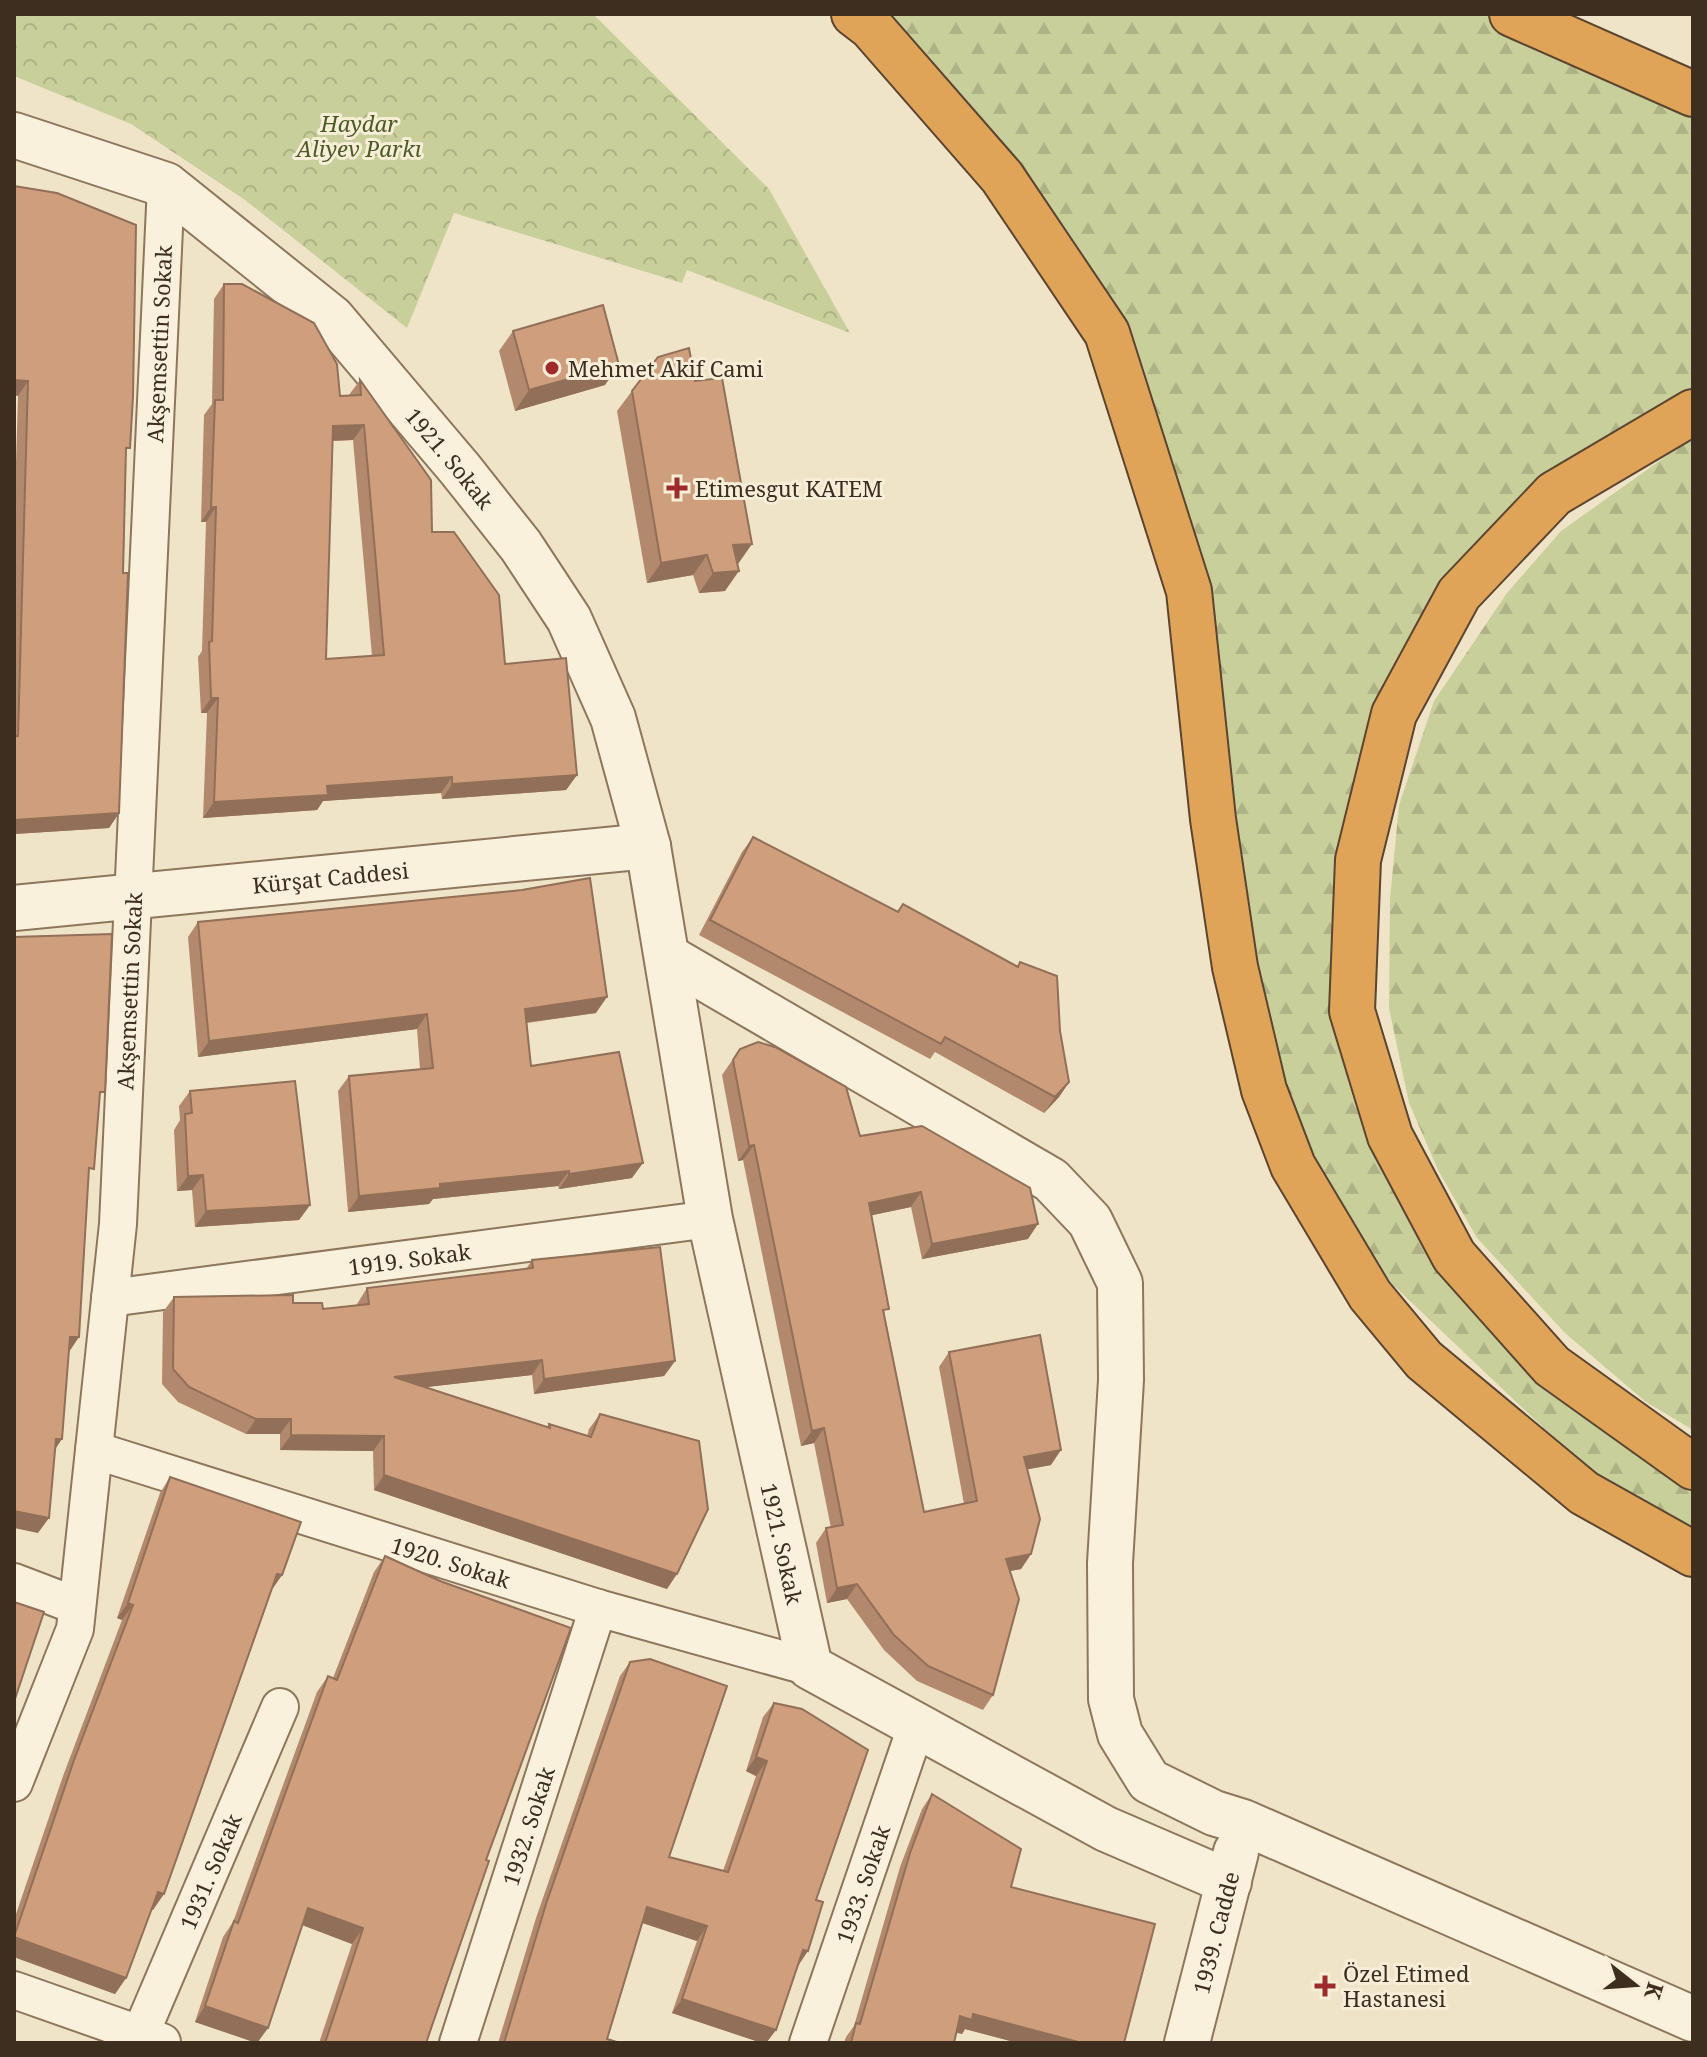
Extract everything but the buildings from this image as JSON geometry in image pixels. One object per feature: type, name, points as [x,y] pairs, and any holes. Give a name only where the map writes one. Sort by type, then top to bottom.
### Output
[{"type":"highway","points":[[854,14],[871,27],[1002,177],[1107,333],[1189,591],[1213,819],[1235,967],[1264,1090],[1293,1166],[1370,1295],[1424,1360],[1584,1493],[1693,1554]]},
{"type":"highway","points":[[1512,14],[1693,94]]},
{"type":"highway","points":[[1693,412],[1554,494],[1459,594],[1394,714],[1358,860],[1352,1011],[1390,1136],[1454,1256],[1552,1366],[1693,1467]]},
{"type":"street","name":"1921. Sokak","points":[[14,135],[166,185],[332,318],[521,546],[569,619],[613,718],[648,846],[710,1219],[810,1667]]},
{"type":"street","name":"Akşemsettin Sokak","points":[[14,1783],[75,1629],[118,1224],[136,897],[166,185]]},
{"type":"street","name":"Kürşat Caddesi","points":[[14,908],[648,846]]},
{"type":"street","points":[[668,957],[1051,1180],[1090,1221],[1120,1283],[1121,1380],[1110,1563],[1111,1699],[1120,1734],[1149,1781],[1201,1808],[1243,1822],[1693,2019]]},
{"type":"street","name":"1919. Sokak","points":[[110,1298],[710,1219]]},
{"type":"street","name":"1920. Sokak","points":[[94,1450],[598,1608],[810,1667]]},
{"type":"street","points":[[14,1582],[77,1606]]},
{"type":"street","name":"1932. Sokak","points":[[458,2043],[598,1608]]},
{"type":"street","points":[[810,1667],[1106,1829],[1229,1882]]},
{"type":"street","name":"1931. Sokak","points":[[152,2039],[280,1707]]},
{"type":"street","name":"1933. Sokak","points":[[808,2043],[917,1724]]},
{"type":"street","name":"1939. Cadde","points":[[1187,2043],[1243,1822]]},
{"type":"street","points":[[14,1990],[152,2039]]},
{"type":"green space","name":"Haydar Aliyev Parkı","points":[[14,14],[593,14],[769,189],[850,333],[687,270],[682,283],[454,213],[407,328],[245,200],[131,124],[14,76]]},
{"type":"green space","points":[[877,14],[1484,14],[1693,112],[1693,391],[1547,485],[1385,704],[1336,855],[1341,1015],[1445,1256],[1693,1473],[1693,1530],[1587,1469],[1392,1284],[1304,1150],[1252,950],[1226,738],[1191,527],[1074,241]]},
{"type":"green space","points":[[1693,437],[1693,1430],[1646,1402],[1565,1333],[1477,1238],[1438,1170],[1409,1103],[1389,1008],[1390,899],[1399,805],[1434,701],[1507,593],[1561,531]]},
{"type":"place","name":"Mehmet Akif Cami","points":[[552,368]]},
{"type":"place","name":"Etimesgut KATEM","points":[[677,488]]},
{"type":"place","name":"Özel Etimed Hastanesi","points":[[1325,1986]]}]
